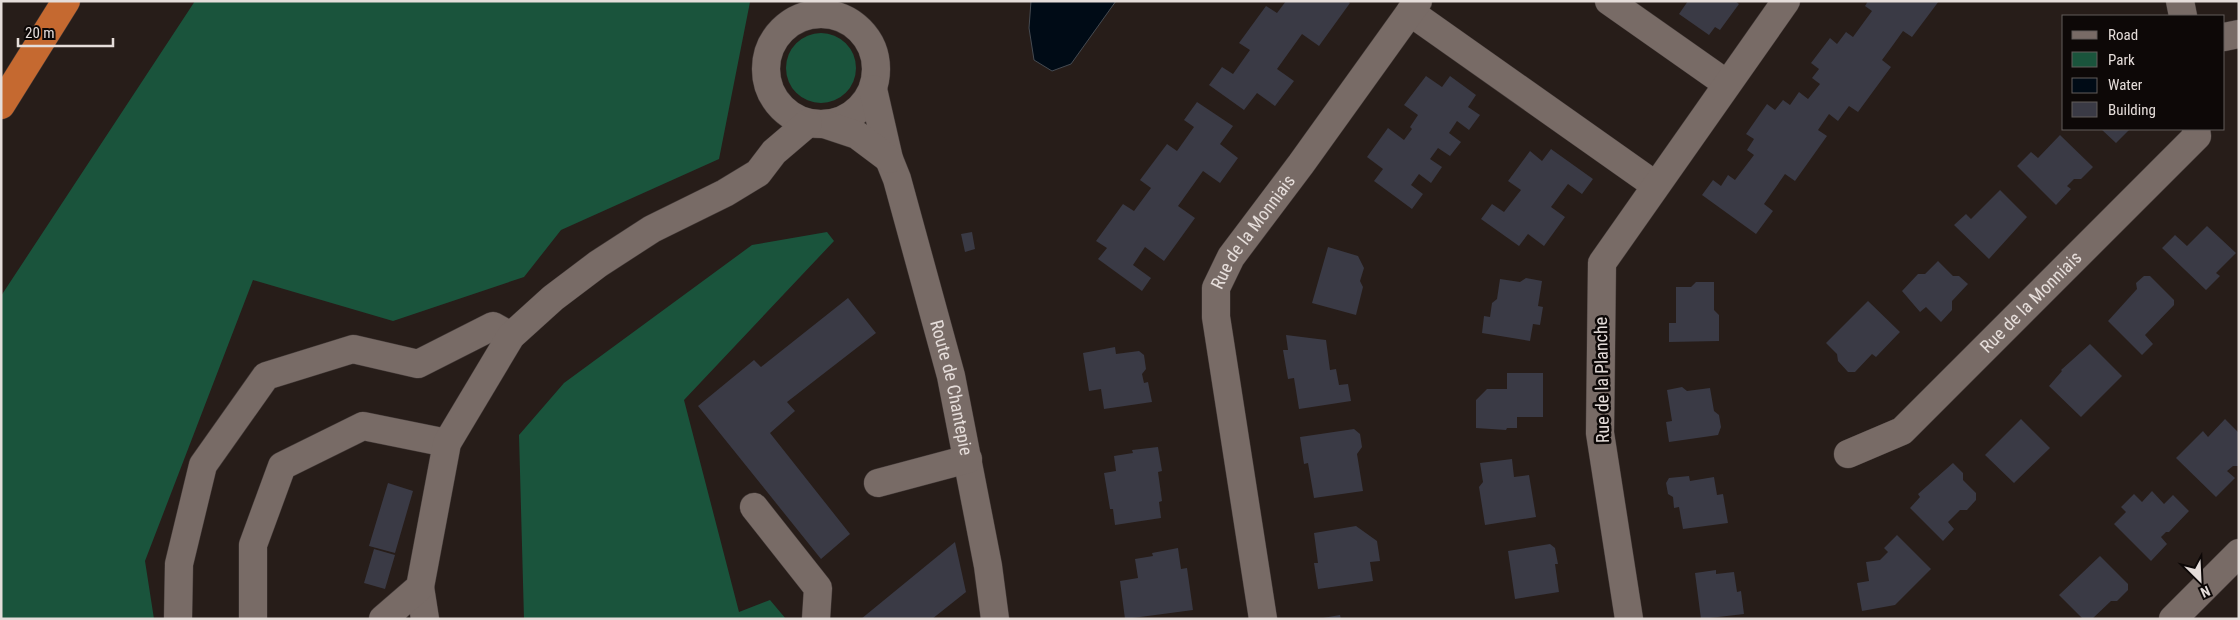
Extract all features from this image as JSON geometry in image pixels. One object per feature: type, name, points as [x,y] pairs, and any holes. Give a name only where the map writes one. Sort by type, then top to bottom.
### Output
[{"type":"highway","points":[[1,105],[66,1]]},
{"type":"street","points":[[1610,1],[1727,84]]},
{"type":"street","name":"Rue de la Planche","points":[[1629,619],[1600,433],[1602,263],[1786,1]]},
{"type":"street","points":[[2180,1],[2183,15]]},
{"type":"street","points":[[1414,7],[1655,185]]},
{"type":"street","name":"Rue de la Monniais","points":[[1263,619],[1216,318],[1216,288],[1231,257],[1301,164],[1414,7]]},
{"type":"street","points":[[425,619],[420,587],[447,443],[511,336],[553,298],[598,264],[652,229],[726,193],[758,173],[774,152],[816,123],[840,121],[854,114],[865,103],[872,89],[876,72],[875,54],[868,38],[835,9],[804,16],[790,13],[768,51],[765,68],[767,84],[774,100],[789,114],[816,123],[857,135],[889,159]]},
{"type":"street","points":[[2225,37],[2239,34]]},
{"type":"street","name":"Route de Chantepie","points":[[872,89],[889,159],[897,179],[951,376],[988,566],[995,619]]},
{"type":"street","points":[[774,100],[774,152]]},
{"type":"street","name":"Rue de la Monniais","points":[[1848,454],[1902,431],[2197,136],[2196,130]]},
{"type":"street","points":[[178,619],[179,564],[203,465],[266,376],[353,349],[418,364],[493,326],[511,336]]},
{"type":"street","points":[[253,619],[253,545],[282,466],[363,426],[447,443]]},
{"type":"street","points":[[878,483],[968,459]]},
{"type":"street","points":[[754,507],[818,588],[816,619]]},
{"type":"street","points":[[2173,619],[2235,566]]},
{"type":"street","points":[[384,619],[420,587]]},
{"type":"green space","points":[[195,1],[750,2],[719,159],[561,230],[524,277],[393,321],[253,280],[145,561],[154,619],[1,619],[1,296]]},
{"type":"green space","points":[[821,33],[834,36],[846,43],[853,55],[856,68],[853,81],[846,93],[834,100],[821,103],[808,100],[796,93],[789,81],[786,68],[789,55],[796,43],[808,36]]},
{"type":"green space","points":[[827,232],[834,241],[684,400],[739,612],[770,600],[786,619],[524,619],[519,435],[564,383],[752,245]]},
{"type":"water","points":[[1031,1],[1116,1],[1071,64],[1052,71],[1034,60],[1029,28]]},
{"type":"building","points":[[1286,1],[1347,1],[1350,3],[1319,46],[1302,34],[1277,69],[1294,81],[1275,106],[1257,93],[1244,110],[1209,85],[1222,67],[1233,74],[1250,50],[1239,43],[1266,6],[1277,13]]},
{"type":"building","points":[[1688,1],[1735,1],[1739,4],[1720,30],[1715,27],[1709,35],[1679,14]]},
{"type":"building","points":[[1868,1],[1939,1],[1912,37],[1903,31],[1882,60],[1891,67],[1858,112],[1849,106],[1838,121],[1829,114],[1818,130],[1827,136],[1795,181],[1785,174],[1764,204],[1773,211],[1756,234],[1702,195],[1713,180],[1721,186],[1728,175],[1735,180],[1754,155],[1747,150],[1754,139],[1746,134],[1767,104],[1775,110],[1783,100],[1790,105],[1799,92],[1808,99],[1820,84],[1812,78],[1819,69],[1811,63],[1830,38],[1837,44],[1846,32],[1853,37],[1872,11],[1865,6]]},
{"type":"building","points":[[1426,76],[1442,87],[1450,76],[1476,95],[1468,107],[1480,115],[1469,130],[1457,121],[1449,133],[1461,142],[1450,156],[1438,148],[1430,159],[1442,167],[1431,183],[1419,174],[1411,185],[1423,194],[1412,209],[1374,181],[1383,169],[1367,157],[1388,128],[1404,140],[1412,129],[1410,127],[1418,115],[1404,105]]},
{"type":"building","points":[[1197,102],[1233,126],[1220,144],[1238,158],[1220,183],[1203,171],[1178,206],[1195,218],[1164,261],[1145,247],[1133,265],[1151,278],[1142,291],[1098,259],[1107,248],[1096,241],[1123,204],[1134,211],[1151,188],[1140,180],[1167,144],[1177,151],[1194,127],[1184,120]]},
{"type":"building","points":[[2102,130],[2129,130],[2116,143]]},
{"type":"building","points":[[2060,135],[2093,167],[2081,179],[2074,179],[2067,186],[2071,189],[2056,205],[2017,166],[2031,152],[2038,158]]},
{"type":"building","points":[[1551,149],[1593,179],[1582,194],[1568,184],[1551,207],[1565,217],[1544,246],[1528,234],[1519,246],[1481,219],[1492,204],[1504,212],[1521,190],[1508,181],[1530,151],[1542,161]]},
{"type":"building","points":[[2000,190],[2027,217],[1989,259],[1954,225],[1966,214],[1971,219]]},
{"type":"building","points":[[2207,226],[2236,253],[2216,273],[2220,276],[2206,290],[2162,248],[2175,235],[2187,246]]},
{"type":"building","points":[[972,232],[975,249],[965,252],[961,234]]},
{"type":"building","points":[[1328,247],[1358,256],[1364,268],[1360,281],[1363,287],[1356,315],[1312,303]]},
{"type":"building","points":[[1938,261],[1953,276],[1959,276],[1968,284],[1952,301],[1952,310],[1941,322],[1926,307],[1920,312],[1902,291],[1918,274],[1925,274]]},
{"type":"building","points":[[2144,276],[2150,276],[2174,300],[2174,305],[2145,335],[2153,344],[2142,355],[2108,321],[2137,289],[2136,283]]},
{"type":"building","points":[[1526,278],[1542,281],[1538,306],[1543,307],[1540,325],[1533,324],[1530,341],[1482,333],[1484,316],[1490,317],[1492,303],[1497,299],[1500,279],[1520,282]]},
{"type":"building","points":[[1696,282],[1714,282],[1714,310],[1719,315],[1719,341],[1669,342],[1669,323],[1676,323],[1676,287],[1691,287]]},
{"type":"building","points":[[848,298],[876,333],[787,402],[795,411],[770,433],[850,534],[821,559],[698,406],[754,360],[761,367]]},
{"type":"building","points":[[1868,301],[1900,332],[1876,357],[1872,354],[1855,372],[1848,372],[1838,361],[1837,354],[1826,343]]},
{"type":"building","points":[[1286,335],[1326,340],[1330,370],[1336,369],[1339,385],[1348,384],[1351,401],[1299,409],[1294,378],[1288,379],[1283,350],[1288,350]]},
{"type":"building","points":[[2090,344],[2122,376],[2081,417],[2049,386],[2061,370]]},
{"type":"building","points":[[1115,347],[1116,354],[1139,351],[1144,355],[1146,369],[1142,374],[1144,383],[1148,382],[1152,402],[1104,409],[1101,389],[1089,391],[1083,353]]},
{"type":"building","points":[[1507,373],[1543,373],[1543,417],[1517,417],[1517,428],[1507,428],[1506,430],[1476,428],[1476,400],[1487,389],[1507,389]]},
{"type":"building","points":[[1682,387],[1687,391],[1710,388],[1714,411],[1719,415],[1721,427],[1718,435],[1669,442],[1666,422],[1672,421],[1667,390]]},
{"type":"building","points":[[2021,419],[2050,448],[2014,483],[1985,455]]},
{"type":"building","points":[[2225,419],[2239,433],[2239,466],[2233,466],[2227,471],[2235,478],[2216,497],[2176,458],[2203,431],[2208,437]]},
{"type":"building","points":[[1354,429],[1360,434],[1362,447],[1357,454],[1363,491],[1314,498],[1308,463],[1304,464],[1300,437]]},
{"type":"building","points":[[1158,447],[1162,471],[1158,472],[1162,501],[1159,502],[1161,518],[1115,525],[1113,509],[1110,509],[1104,473],[1116,471],[1114,456],[1133,453],[1132,450]]},
{"type":"building","points":[[1512,459],[1514,477],[1529,475],[1536,517],[1485,525],[1479,487],[1483,482],[1480,463]]},
{"type":"building","points":[[1953,463],[1963,473],[1963,480],[1976,493],[1976,500],[1967,510],[1960,510],[1948,522],[1954,529],[1943,541],[1910,508],[1920,497],[1918,494]]},
{"type":"building","points":[[1689,476],[1690,481],[1714,477],[1717,495],[1723,494],[1728,523],[1683,529],[1679,507],[1674,508],[1673,497],[1668,494],[1666,483],[1669,478]]},
{"type":"building","points":[[388,483],[413,491],[395,553],[369,546]]},
{"type":"building","points":[[2152,491],[2164,504],[2173,495],[2189,511],[2169,532],[2166,532],[2161,537],[2167,544],[2151,561],[2114,524],[2126,512],[2121,507],[2134,494],[2142,502]]},
{"type":"building","points":[[1356,526],[1377,541],[1380,561],[1370,562],[1373,581],[1318,589],[1314,563],[1318,563],[1314,533]]},
{"type":"building","points":[[1897,535],[1931,569],[1895,605],[1862,611],[1857,583],[1869,581],[1866,562],[1880,560],[1888,552],[1884,548]]},
{"type":"building","points":[[955,542],[966,592],[932,619],[861,619]]},
{"type":"building","points":[[1550,544],[1555,548],[1558,564],[1555,564],[1559,592],[1515,599],[1508,551]]},
{"type":"building","points":[[1178,548],[1181,569],[1187,568],[1193,610],[1125,619],[1120,581],[1138,578],[1135,559],[1153,556],[1152,553]]},
{"type":"building","points":[[374,549],[395,555],[385,589],[364,583]]},
{"type":"building","points":[[2100,556],[2128,584],[2128,590],[2117,601],[2111,601],[2092,619],[2083,619],[2059,595]]},
{"type":"building","points":[[1716,570],[1716,574],[1734,572],[1737,592],[1741,591],[1744,614],[1701,619],[1695,573]]},
{"type":"building","points":[[1340,615],[1341,619],[1323,618]]}]
